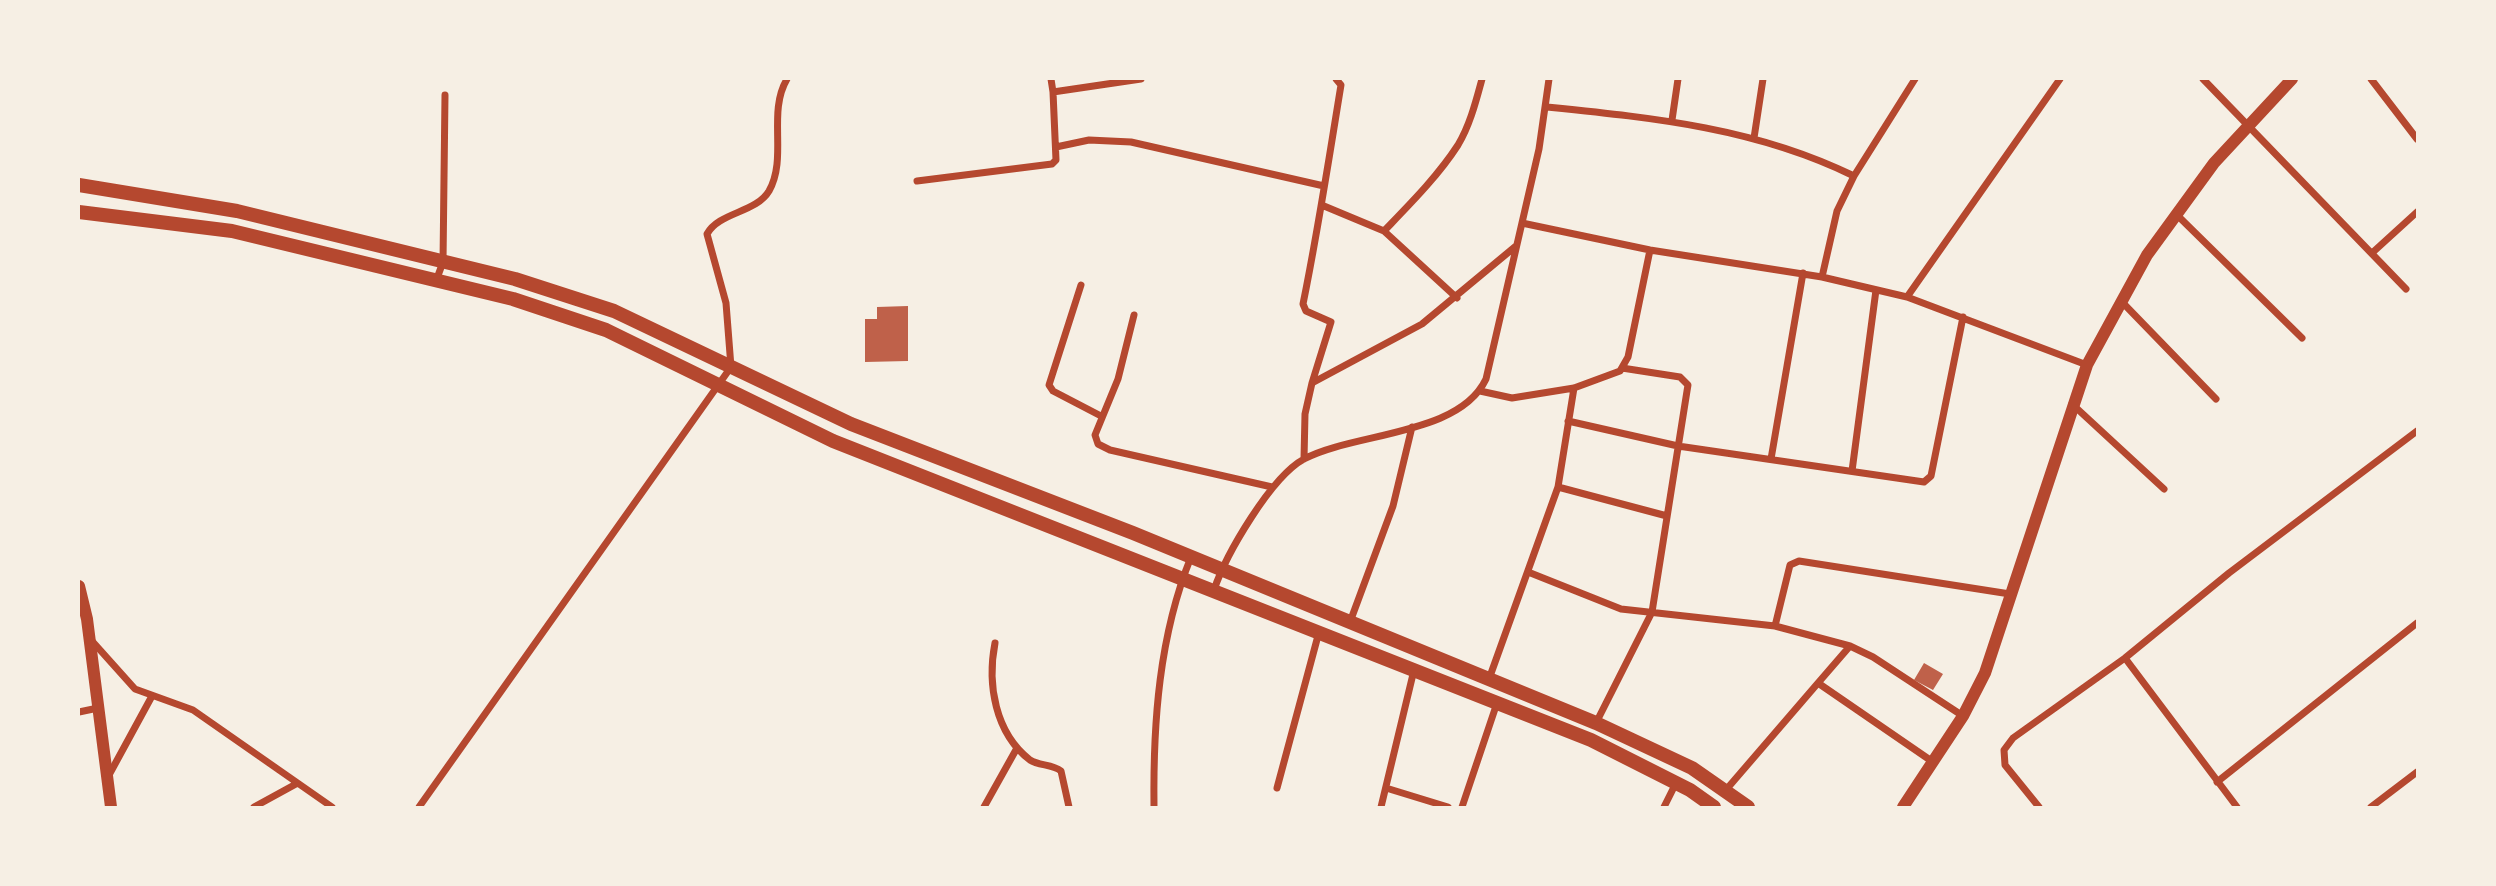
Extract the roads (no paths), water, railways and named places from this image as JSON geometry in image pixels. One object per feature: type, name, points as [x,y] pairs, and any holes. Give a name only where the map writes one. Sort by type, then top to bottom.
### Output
[{"type":"main road","points":[[79,185],[237,211],[522,282],[614,311],[851,424],[1221,569],[1596,723],[1692,768],[1748,807]]},
{"type":"main road","points":[[79,212],[232,231],[517,300],[606,330],[833,441],[1591,740],[1676,783],[1714,807]]},
{"type":"main road","points":[[326,254],[331,234]]},
{"type":"main road","points":[[517,300],[522,282]]},
{"type":"street","points":[[419,807],[731,367],[726,303],[707,234],[713,227],[757,202],[768,191],[776,161],[776,111],[787,79]]},
{"type":"street","points":[[917,181],[1046,166],[1056,160],[1051,79]]},
{"type":"street","points":[[1053,92],[1141,79]]},
{"type":"street","points":[[1304,459],[1305,414],[1331,325],[1328,320],[1303,307],[1324,206],[1324,186],[1341,85],[1336,79]]},
{"type":"street","points":[[1384,231],[1412,202],[1459,144],[1471,117],[1482,79]]},
{"type":"street","points":[[1214,590],[1221,569],[1272,486],[1304,459],[1412,427],[1468,403],[1480,391],[1486,379],[1548,107],[1549,79]]},
{"type":"street","points":[[1671,120],[1678,79]]},
{"type":"street","points":[[1754,138],[1763,79]]},
{"type":"street","points":[[1822,277],[1832,225],[1854,176],[1915,79]]},
{"type":"street","points":[[1907,297],[2060,79]]},
{"type":"street","points":[[2203,79],[2250,124],[2406,289]]},
{"type":"street","points":[[1903,807],[1963,716],[1985,673],[2087,365],[2147,255],[2176,214],[2214,163],[2292,79]]},
{"type":"street","points":[[2371,79],[2417,139]]},
{"type":"street","points":[[436,281],[443,262],[445,95]]},
{"type":"street","points":[[1548,107],[1671,120],[1754,138],[1810,154],[1854,176]]},
{"type":"street","points":[[1056,147],[1089,141],[1131,142],[1324,186]]},
{"type":"street","points":[[1324,206],[1384,231],[1457,298]]},
{"type":"street","points":[[2372,253],[2417,212]]},
{"type":"street","points":[[2176,214],[2302,338]]},
{"type":"street","points":[[1522,223],[1650,250],[1822,277],[1907,297],[2087,365]]},
{"type":"street","points":[[1312,383],[1422,324],[1457,298],[1517,246]]},
{"type":"street","points":[[1622,368],[1628,357],[1650,250]]},
{"type":"street","points":[[1771,459],[1802,274]]},
{"type":"street","points":[[1081,285],[1049,385],[1053,391],[1101,416]]},
{"type":"street","points":[[1852,471],[1876,290]]},
{"type":"street","points":[[2122,302],[2216,399]]},
{"type":"street","points":[[1134,315],[1118,379],[1101,416],[1096,440],[1110,450],[1272,486]]},
{"type":"street","points":[[1568,421],[1678,446],[1924,482],[1930,478],[1963,317]]},
{"type":"street","points":[[1480,391],[1512,398],[1574,388],[1622,368],[1685,380],[1687,391],[1652,612],[1596,723]]},
{"type":"street","points":[[1489,679],[1558,487],[1574,388]]},
{"type":"street","points":[[2072,404],[2164,489]]},
{"type":"street","points":[[1350,622],[1393,506],[1412,427]]},
{"type":"street","points":[[2039,807],[2005,765],[2004,750],[2014,738],[2124,659],[2230,573],[2417,431]]},
{"type":"street","points":[[1558,487],[1667,516]]},
{"type":"street","points":[[1154,807],[1157,702],[1183,578],[1191,557]]},
{"type":"street","points":[[1775,626],[1790,565],[1799,561],[2010,594]]},
{"type":"street","points":[[1528,572],[1614,607],[1775,626],[1850,646],[1873,657],[1963,716]]},
{"type":"street","points":[[79,586],[89,638],[111,807]]},
{"type":"street","points":[[2217,782],[2417,623]]},
{"type":"street","points":[[1277,788],[1319,632]]},
{"type":"street","points":[[89,638],[135,689],[193,710],[332,807]]},
{"type":"street","points":[[995,643],[993,657],[997,713],[1017,748],[1033,762],[1061,771],[1069,807]]},
{"type":"street","points":[[1725,791],[1850,646]]},
{"type":"street","points":[[2124,659],[2236,807]]},
{"type":"street","points":[[1381,807],[1414,670]]},
{"type":"street","points":[[1818,683],[1934,763]]},
{"type":"street","points":[[108,776],[152,696]]},
{"type":"street","points":[[1462,807],[1497,703]]},
{"type":"street","points":[[79,712],[98,708]]},
{"type":"street","points":[[984,807],[1017,748]]},
{"type":"street","points":[[2371,807],[2417,772]]},
{"type":"street","points":[[1664,807],[1676,783]]},
{"type":"street","points":[[254,807],[296,784]]},
{"type":"street","points":[[1386,788],[1448,807]]}]
